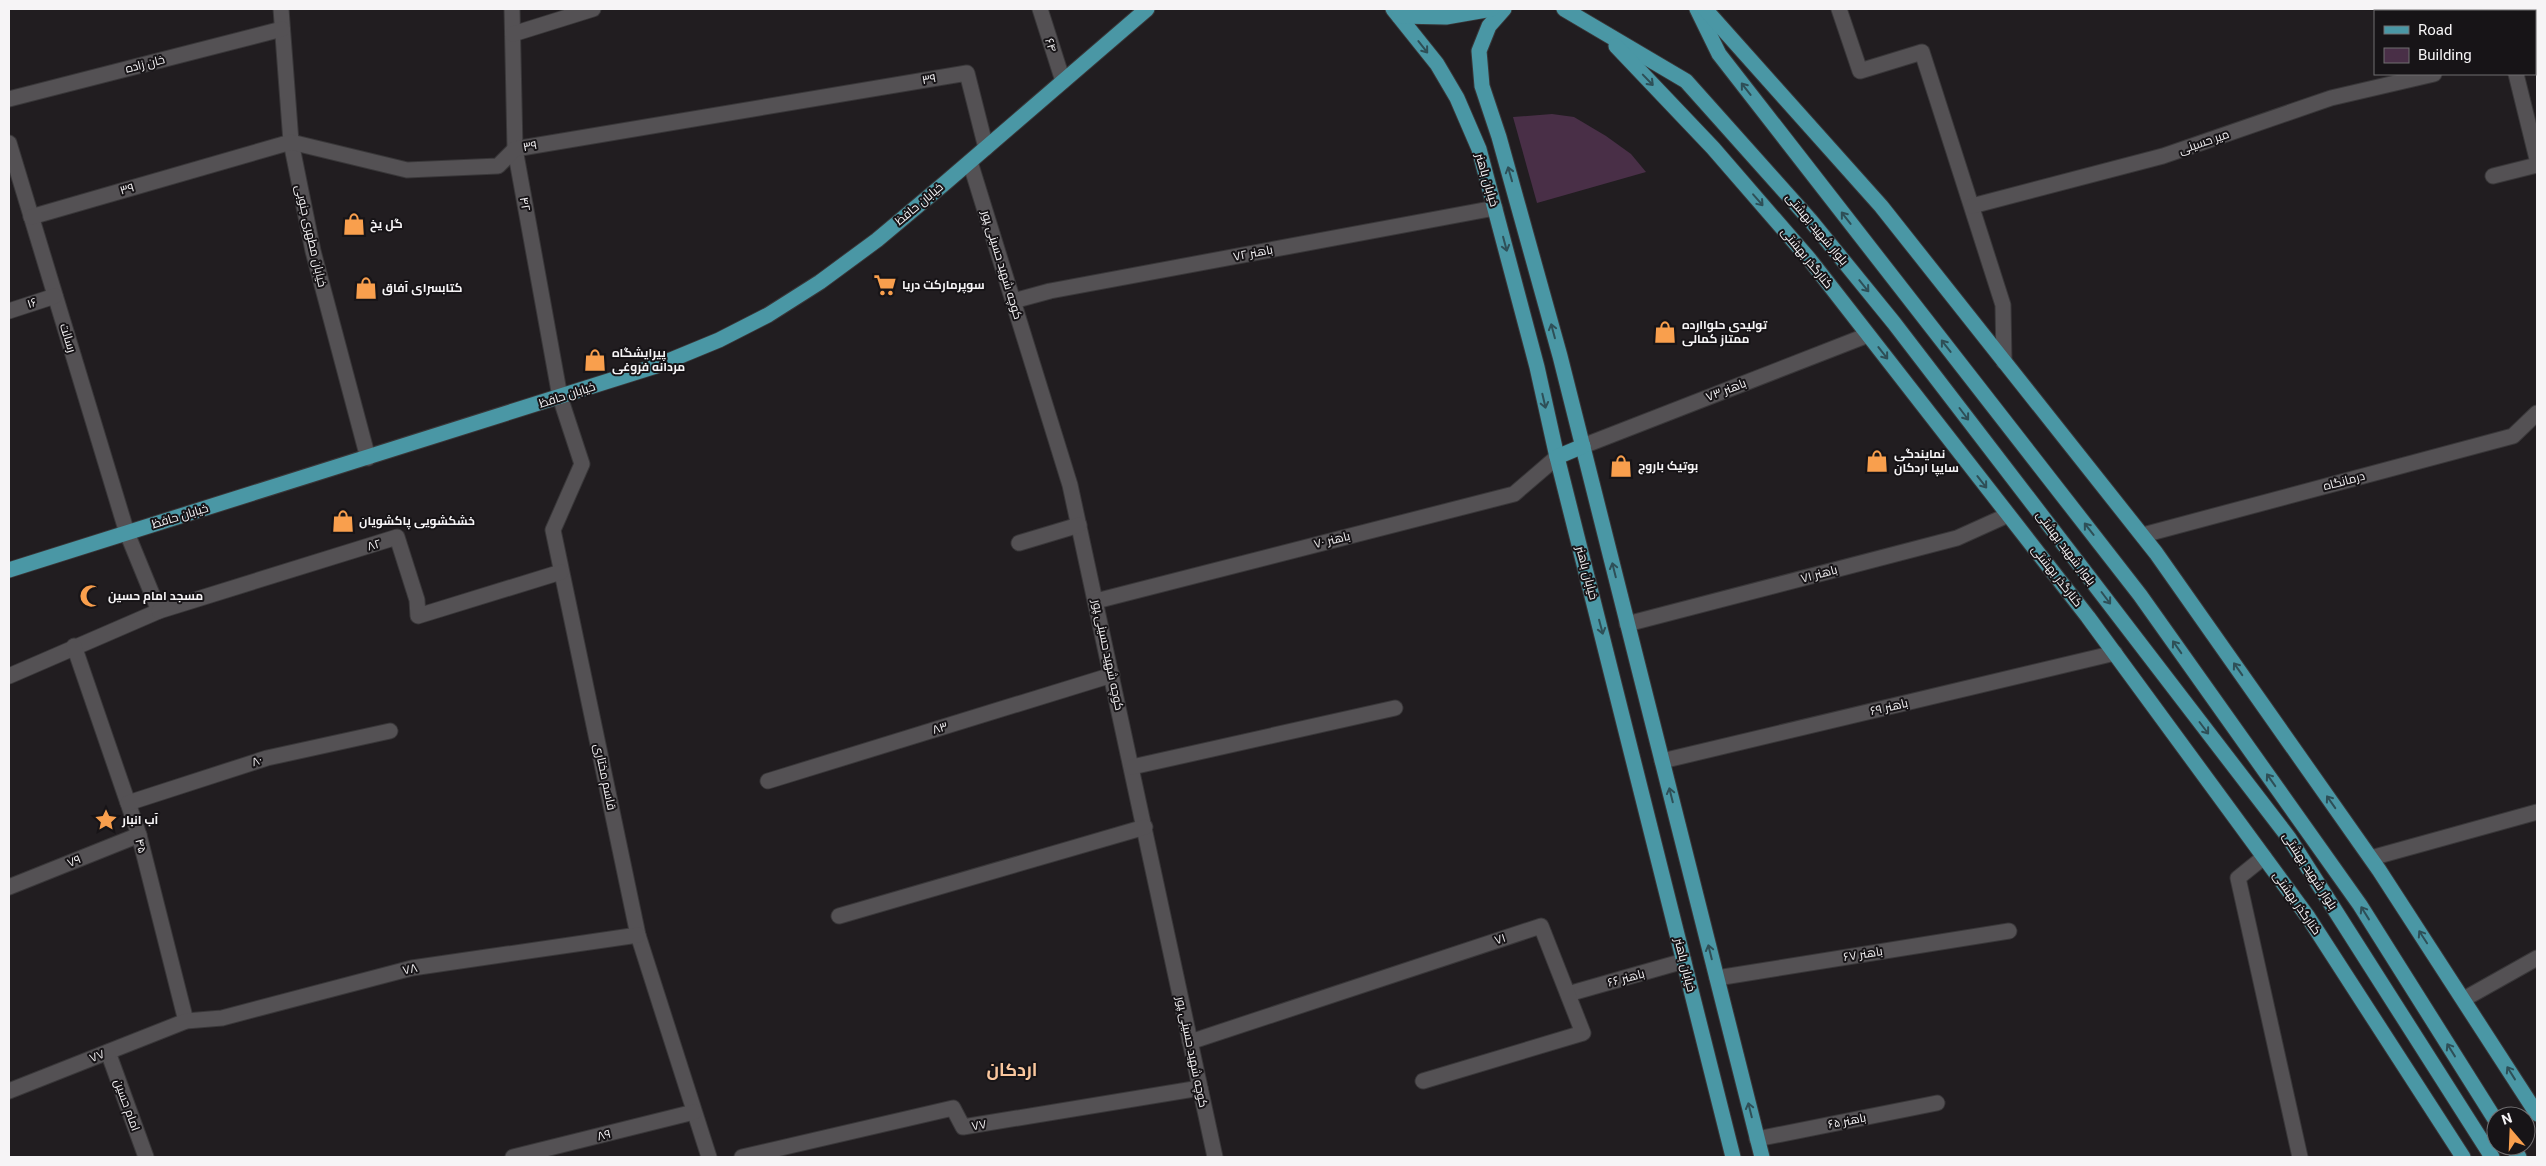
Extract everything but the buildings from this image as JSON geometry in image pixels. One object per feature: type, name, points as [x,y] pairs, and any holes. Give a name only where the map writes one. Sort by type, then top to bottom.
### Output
[{"type":"main road","name":"خیابان حافظ","points":[[9,570],[656,366],[719,340],[768,315],[820,282],[877,240],[1147,9]]},
{"type":"main road","points":[[1396,12],[1446,17],[1492,9]]},
{"type":"main road","name":"خیابان باهنر","points":[[1504,9],[1489,26],[1479,51],[1482,86],[1526,232],[1583,446],[1762,1157]]},
{"type":"main road","name":"بلوار شهید بهشتی","points":[[1564,9],[1686,81],[1811,221],[1894,323],[2289,838],[2492,1157]]},
{"type":"main road","name":"بلوار شهید بهشتی","points":[[1697,9],[1719,54],[2140,596],[2360,905],[2487,1106]]},
{"type":"main road","points":[[1705,9],[1881,206],[2143,535],[2370,858],[2537,1114]]},
{"type":"main road","name":"خیابان باهنر","points":[[1396,12],[1436,64],[1456,98],[1479,149],[1537,367],[1557,457],[1733,1157]]},
{"type":"main road","name":"کنارگذر بهشتی","points":[[1603,32],[1713,148],[1810,260],[2115,653],[2308,917],[2463,1157]]},
{"type":"main road","points":[[1557,457],[1583,446]]},
{"type":"street","name":"خیابان مطهری جنوبی","points":[[280,9],[291,142],[313,251],[368,458]]},
{"type":"street","name":"۴۲","points":[[512,9],[515,149],[560,397]]},
{"type":"street","points":[[513,34],[593,9]]},
{"type":"street","name":"۶۴","points":[[1040,9],[1063,81]]},
{"type":"street","points":[[1839,9],[1860,71],[1922,52],[2003,305],[2004,362]]},
{"type":"street","name":"خان زاده","points":[[9,99],[282,29]]},
{"type":"street","name":"۳۹","points":[[31,217],[291,142],[407,170],[498,166],[515,149],[967,73],[986,148]]},
{"type":"street","name":"میر حسینی","points":[[1972,206],[2163,156],[2331,98],[2430,75]]},
{"type":"street","points":[[2516,75],[2537,159]]},
{"type":"street","name":"رسالت","points":[[9,143],[127,533],[159,611]]},
{"type":"street","name":"کوچه شهید حسینی ‍پور","points":[[970,162],[1070,485],[1215,1157]]},
{"type":"street","points":[[2493,176],[2537,165]]},
{"type":"street","name":"باهنر ۷۲","points":[[1013,301],[1060,290],[1495,208]]},
{"type":"street","name":"۱۶","points":[[9,311],[55,296]]},
{"type":"street","name":"باهنر ۷۳","points":[[1583,446],[1868,335]]},
{"type":"street","name":"قاسم مختاری","points":[[560,397],[582,464],[553,530],[638,935],[708,1157]]},
{"type":"street","name":"درمانگاه","points":[[2143,535],[2513,436],[2537,413]]},
{"type":"street","name":"باهنر ۷۰","points":[[1096,600],[1514,494],[1557,457]]},
{"type":"street","name":"باهنر ۷۱","points":[[1627,624],[1958,538],[2008,515]]},
{"type":"street","points":[[1019,543],[1079,525]]},
{"type":"street","name":"۸۲","points":[[159,611],[397,538],[416,600],[418,616],[562,572]]},
{"type":"street","points":[[9,676],[74,646],[159,611]]},
{"type":"street","name":"۴۵","points":[[74,646],[139,836],[186,1021]]},
{"type":"street","name":"باهنر ۶۹","points":[[1662,761],[2115,653]]},
{"type":"street","name":"۸۳","points":[[768,782],[1112,675]]},
{"type":"street","points":[[1132,767],[1395,708]]},
{"type":"street","name":"۸۰","points":[[128,803],[267,758],[390,732]]},
{"type":"street","points":[[2370,858],[2537,812]]},
{"type":"street","points":[[840,916],[1145,827]]},
{"type":"street","name":"۷۹","points":[[9,887],[139,836]]},
{"type":"street","points":[[2264,857],[2238,878],[2300,1157]]},
{"type":"street","name":"۷۱","points":[[1190,1042],[1541,926],[1583,1034],[1423,1081]]},
{"type":"street","name":"باهنر ۶۷","points":[[1717,978],[2009,930]]},
{"type":"street","name":"۷۸","points":[[186,1021],[222,1018],[412,968],[638,935]]},
{"type":"street","points":[[2464,1000],[2537,958]]},
{"type":"street","name":"باهنر ۶۶","points":[[1568,994],[1684,961]]},
{"type":"street","name":"۷۷","points":[[9,1091],[186,1021]]},
{"type":"street","name":"امام حسین","points":[[108,1052],[146,1157]]},
{"type":"street","name":"۷۷","points":[[742,1157],[953,1108],[963,1127],[1200,1088]]},
{"type":"street","name":"باهنر ۶۵","points":[[1758,1139],[1937,1103]]},
{"type":"street","name":"۸۹","points":[[513,1157],[694,1112]]},
{"type":"place","name":"گل یخ","points":[[354,224]]},
{"type":"place","name":"سوپرمارکت دریا","points":[[885,285]]},
{"type":"place","name":"کتابسرای آفاق","points":[[366,288]]},
{"type":"place","name":"تولیدی حلواارده ممتاز کمالی","points":[[1665,332]]},
{"type":"place","name":"پیرایشگاه مردانه فروغی","points":[[595,360]]},
{"type":"place","name":"نمایندگی سایپا اردکان","points":[[1877,461]]},
{"type":"place","name":"بوتیک باروج","points":[[1621,466]]},
{"type":"place","name":"خشکشویی پاکشویان","points":[[343,521]]},
{"type":"place","name":"مسجد امام حسین","points":[[91,596]]},
{"type":"place","name":"آب انبار","points":[[106,820]]},
{"type":"district","name":"اردکان","points":[[1012,1070]]}]
